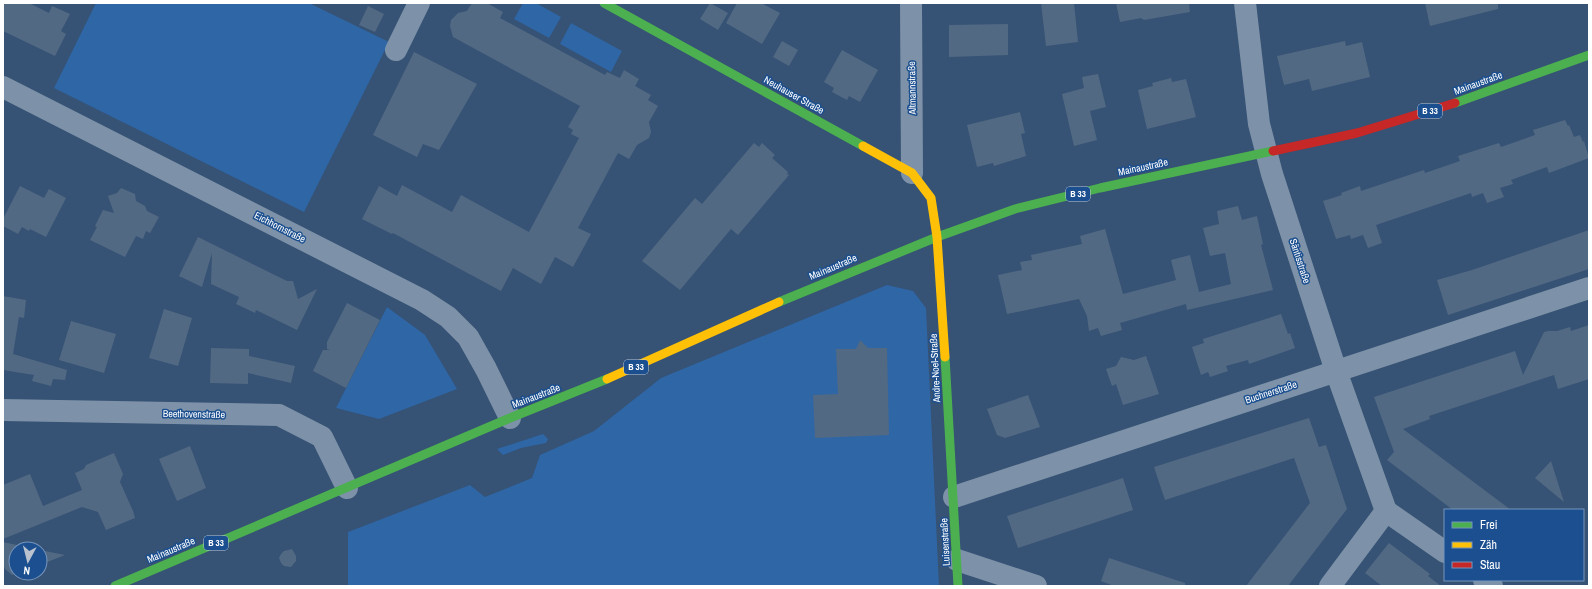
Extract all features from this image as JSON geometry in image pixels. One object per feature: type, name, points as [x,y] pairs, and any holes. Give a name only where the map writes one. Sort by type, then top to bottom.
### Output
[{"type":"main road","name":"Neuhauser Straße","points":[[604,3],[912,173],[931,198],[937,237]]},
{"type":"main road","name":"Mainaustraße","points":[[115,586],[510,418],[597,384],[760,310],[937,237],[1015,210],[1100,188],[1357,133],[1444,107],[1589,55]]},
{"type":"main road","name":"Andre-Noel-Straße","points":[[937,237],[954,498]]},
{"type":"main road","name":"Luisenstraße","points":[[954,498],[958,586]]},
{"type":"street","points":[[396,50],[419,3]]},
{"type":"street","name":"Altmannstraße","points":[[911,3],[912,173]]},
{"type":"street","name":"Säntisstraße","points":[[1245,3],[1259,124],[1276,186],[1336,371],[1386,511]]},
{"type":"street","name":"Eichhornstraße","points":[[3,87],[422,300],[448,317],[468,337],[486,369],[510,418]]},
{"type":"street","name":"Buchnerstraße","points":[[954,498],[1589,288]]},
{"type":"street","name":"Beethovenstraße","points":[[3,410],[279,415],[322,437],[347,488]]},
{"type":"street","points":[[1330,586],[1386,511],[1444,551]]},
{"type":"street","points":[[957,560],[1036,586]]},
{"type":"shaded area","points":[[96,3],[309,3],[389,42],[304,212],[54,88]]},
{"type":"shaded area","points":[[523,3],[536,3],[561,17],[549,38],[514,19]]},
{"type":"shaded area","points":[[571,23],[622,51],[611,72],[560,44]]},
{"type":"shaded area","points":[[887,285],[913,291],[926,308],[939,586],[348,586],[348,532],[470,485],[485,497],[532,478],[540,455],[594,431],[661,378]]},
{"type":"shaded area","points":[[387,307],[425,335],[457,389],[379,419],[336,408]]},
{"type":"shaded area","points":[[543,434],[548,439],[546,443],[521,448],[503,455],[497,449]]},
{"type":"building","points":[[3,3],[29,3],[49,13],[52,6],[70,14],[61,31],[66,34],[55,56],[3,31]]},
{"type":"building","points":[[472,3],[487,3],[503,12],[500,18],[605,75],[607,72],[620,78],[624,70],[639,79],[635,86],[651,95],[648,100],[658,106],[649,122],[651,132],[649,138],[637,145],[629,159],[618,153],[578,228],[591,234],[573,267],[555,257],[541,284],[513,268],[501,291],[393,233],[392,234],[362,219],[379,186],[397,196],[402,185],[452,212],[461,195],[529,232],[579,138],[571,134],[573,130],[568,127],[580,106],[453,37],[450,26],[451,20],[458,13],[467,11]]},
{"type":"building","points":[[710,3],[728,13],[718,30],[700,19]]},
{"type":"building","points":[[737,3],[761,3],[780,13],[762,44],[726,23]]},
{"type":"building","points":[[1041,3],[1074,3],[1078,42],[1046,46]]},
{"type":"building","points":[[1116,3],[1189,3],[1190,12],[1144,20],[1141,18],[1120,22]]},
{"type":"building","points":[[1425,3],[1498,3],[1498,9],[1430,26]]},
{"type":"building","points":[[368,6],[384,14],[375,32],[359,25]]},
{"type":"building","points":[[1008,24],[1008,55],[949,57],[949,25]]},
{"type":"building","points":[[782,41],[798,50],[789,66],[773,57]]},
{"type":"building","points":[[1345,41],[1346,46],[1362,42],[1370,77],[1312,91],[1309,79],[1284,85],[1277,56]]},
{"type":"building","points":[[842,50],[878,70],[860,102],[849,96],[847,100],[832,92],[834,88],[824,82]]},
{"type":"building","points":[[414,52],[477,84],[439,150],[423,144],[417,157],[373,135]]},
{"type":"building","points":[[1098,74],[1106,107],[1090,111],[1097,140],[1074,146],[1062,94],[1084,88],[1082,77]]},
{"type":"building","points":[[1171,78],[1172,82],[1186,79],[1196,117],[1147,129],[1138,90],[1153,86],[1152,83]]},
{"type":"building","points":[[1020,112],[1025,133],[1021,134],[1026,156],[994,166],[993,163],[977,167],[967,125]]},
{"type":"building","points":[[1565,120],[1574,137],[1580,135],[1583,142],[1584,141],[1589,158],[1549,173],[1547,167],[1511,180],[1513,184],[1500,188],[1504,197],[1487,203],[1483,193],[1472,197],[1471,193],[1376,225],[1382,243],[1368,248],[1363,235],[1351,239],[1350,235],[1336,239],[1323,201],[1342,195],[1341,193],[1360,186],[1361,191],[1424,170],[1425,173],[1460,161],[1458,156],[1499,143],[1501,147],[1535,135],[1533,130]]},
{"type":"building","points":[[754,143],[759,147],[762,143],[775,155],[772,158],[788,172],[787,174],[789,175],[738,235],[731,229],[680,290],[642,261],[695,198],[702,204]]},
{"type":"building","points":[[20,186],[44,198],[49,189],[66,198],[46,237],[30,229],[29,231],[22,227],[18,234],[3,226],[3,219]]},
{"type":"building","points":[[121,188],[135,194],[136,201],[145,206],[147,211],[159,217],[150,233],[146,231],[143,239],[136,236],[125,257],[90,240],[97,227],[95,226],[103,210],[114,213],[108,196],[117,193]]},
{"type":"building","points":[[1238,206],[1242,220],[1257,216],[1263,244],[1261,245],[1273,290],[1187,310],[1186,304],[1120,323],[1122,330],[1101,336],[1098,328],[1089,331],[1087,316],[1079,299],[1007,314],[998,275],[1022,270],[1020,262],[1032,260],[1031,255],[1082,244],[1080,236],[1105,229],[1123,294],[1176,280],[1171,260],[1190,255],[1199,292],[1231,284],[1225,253],[1210,256],[1203,228],[1219,224],[1217,211]]},
{"type":"building","points":[[1589,230],[1589,269],[1448,315],[1437,280],[1472,270]]},
{"type":"building","points":[[198,237],[287,281],[293,281],[298,299],[317,289],[297,330],[256,310],[255,313],[236,304],[239,297],[211,284],[212,253],[202,287],[179,276]]},
{"type":"building","points":[[3,296],[26,300],[24,318],[19,317],[13,354],[67,370],[65,380],[53,379],[51,386],[32,381],[34,375],[3,370]]},
{"type":"building","points":[[347,303],[380,320],[346,388],[313,371],[323,350],[330,350],[327,349],[327,342]]},
{"type":"building","points":[[164,309],[192,318],[178,366],[149,358]]},
{"type":"building","points":[[1281,314],[1295,348],[1249,364],[1248,360],[1226,366],[1228,371],[1210,377],[1208,372],[1201,375],[1192,347],[1204,343],[1203,339]]},
{"type":"building","points":[[71,321],[116,334],[104,373],[59,360]]},
{"type":"building","points":[[1589,325],[1589,379],[1558,389],[1554,375],[1429,416],[1430,419],[1403,429],[1510,509],[1452,509],[1387,460],[1394,452],[1374,397],[1515,351],[1523,375],[1544,332],[1557,331],[1570,327],[1571,331]]},
{"type":"building","points":[[860,340],[868,348],[887,348],[889,435],[815,438],[813,395],[838,394],[836,349],[856,349]]},
{"type":"building","points":[[211,348],[249,349],[249,356],[295,366],[291,383],[248,373],[248,384],[210,383]]},
{"type":"building","points":[[1146,356],[1159,394],[1123,405],[1116,384],[1112,386],[1106,369],[1116,366],[1121,357],[1134,360]]},
{"type":"building","points":[[1028,395],[1040,427],[1005,438],[997,435],[987,409]]},
{"type":"building","points":[[1309,418],[1319,447],[1326,445],[1347,509],[1288,586],[1246,586],[1310,503],[1294,458],[1165,500],[1154,467]]},
{"type":"building","points":[[190,446],[206,488],[177,501],[159,459]]},
{"type":"building","points":[[114,453],[123,474],[120,482],[135,518],[106,530],[98,512],[82,507],[3,539],[3,485],[30,474],[43,506],[82,490],[75,473],[84,469],[86,465]]},
{"type":"building","points":[[1551,461],[1564,502],[1535,478]]},
{"type":"building","points":[[1123,478],[1133,510],[1018,548],[1007,516]]},
{"type":"building","points":[[3,542],[8,543],[8,572],[3,564]]},
{"type":"building","points":[[1389,543],[1430,574],[1428,576],[1441,586],[1382,586],[1365,573]]},
{"type":"building","points":[[292,549],[296,556],[296,561],[291,567],[284,566],[279,558],[284,551]]},
{"type":"building","points":[[48,552],[65,555],[48,562]]},
{"type":"building","points":[[1109,558],[1185,583],[1185,586],[1114,586],[1101,581]]},
{"type":"traffic: fast","points":[[604,3],[863,146]]},
{"type":"traffic: fast","points":[[1455,103],[1589,55]]},
{"type":"traffic: fast","points":[[779,302],[937,237],[1015,209],[1100,188],[1273,151]]},
{"type":"traffic: fast","points":[[945,357],[958,586]]},
{"type":"traffic: fast","points":[[115,586],[510,418],[607,379]]},
{"type":"traffic: slow","points":[[863,146],[912,173],[931,198],[937,237],[945,357]]},
{"type":"traffic: slow","points":[[607,379],[779,302]]},
{"type":"traffic: jam","points":[[1273,151],[1357,133],[1455,103]]}]
